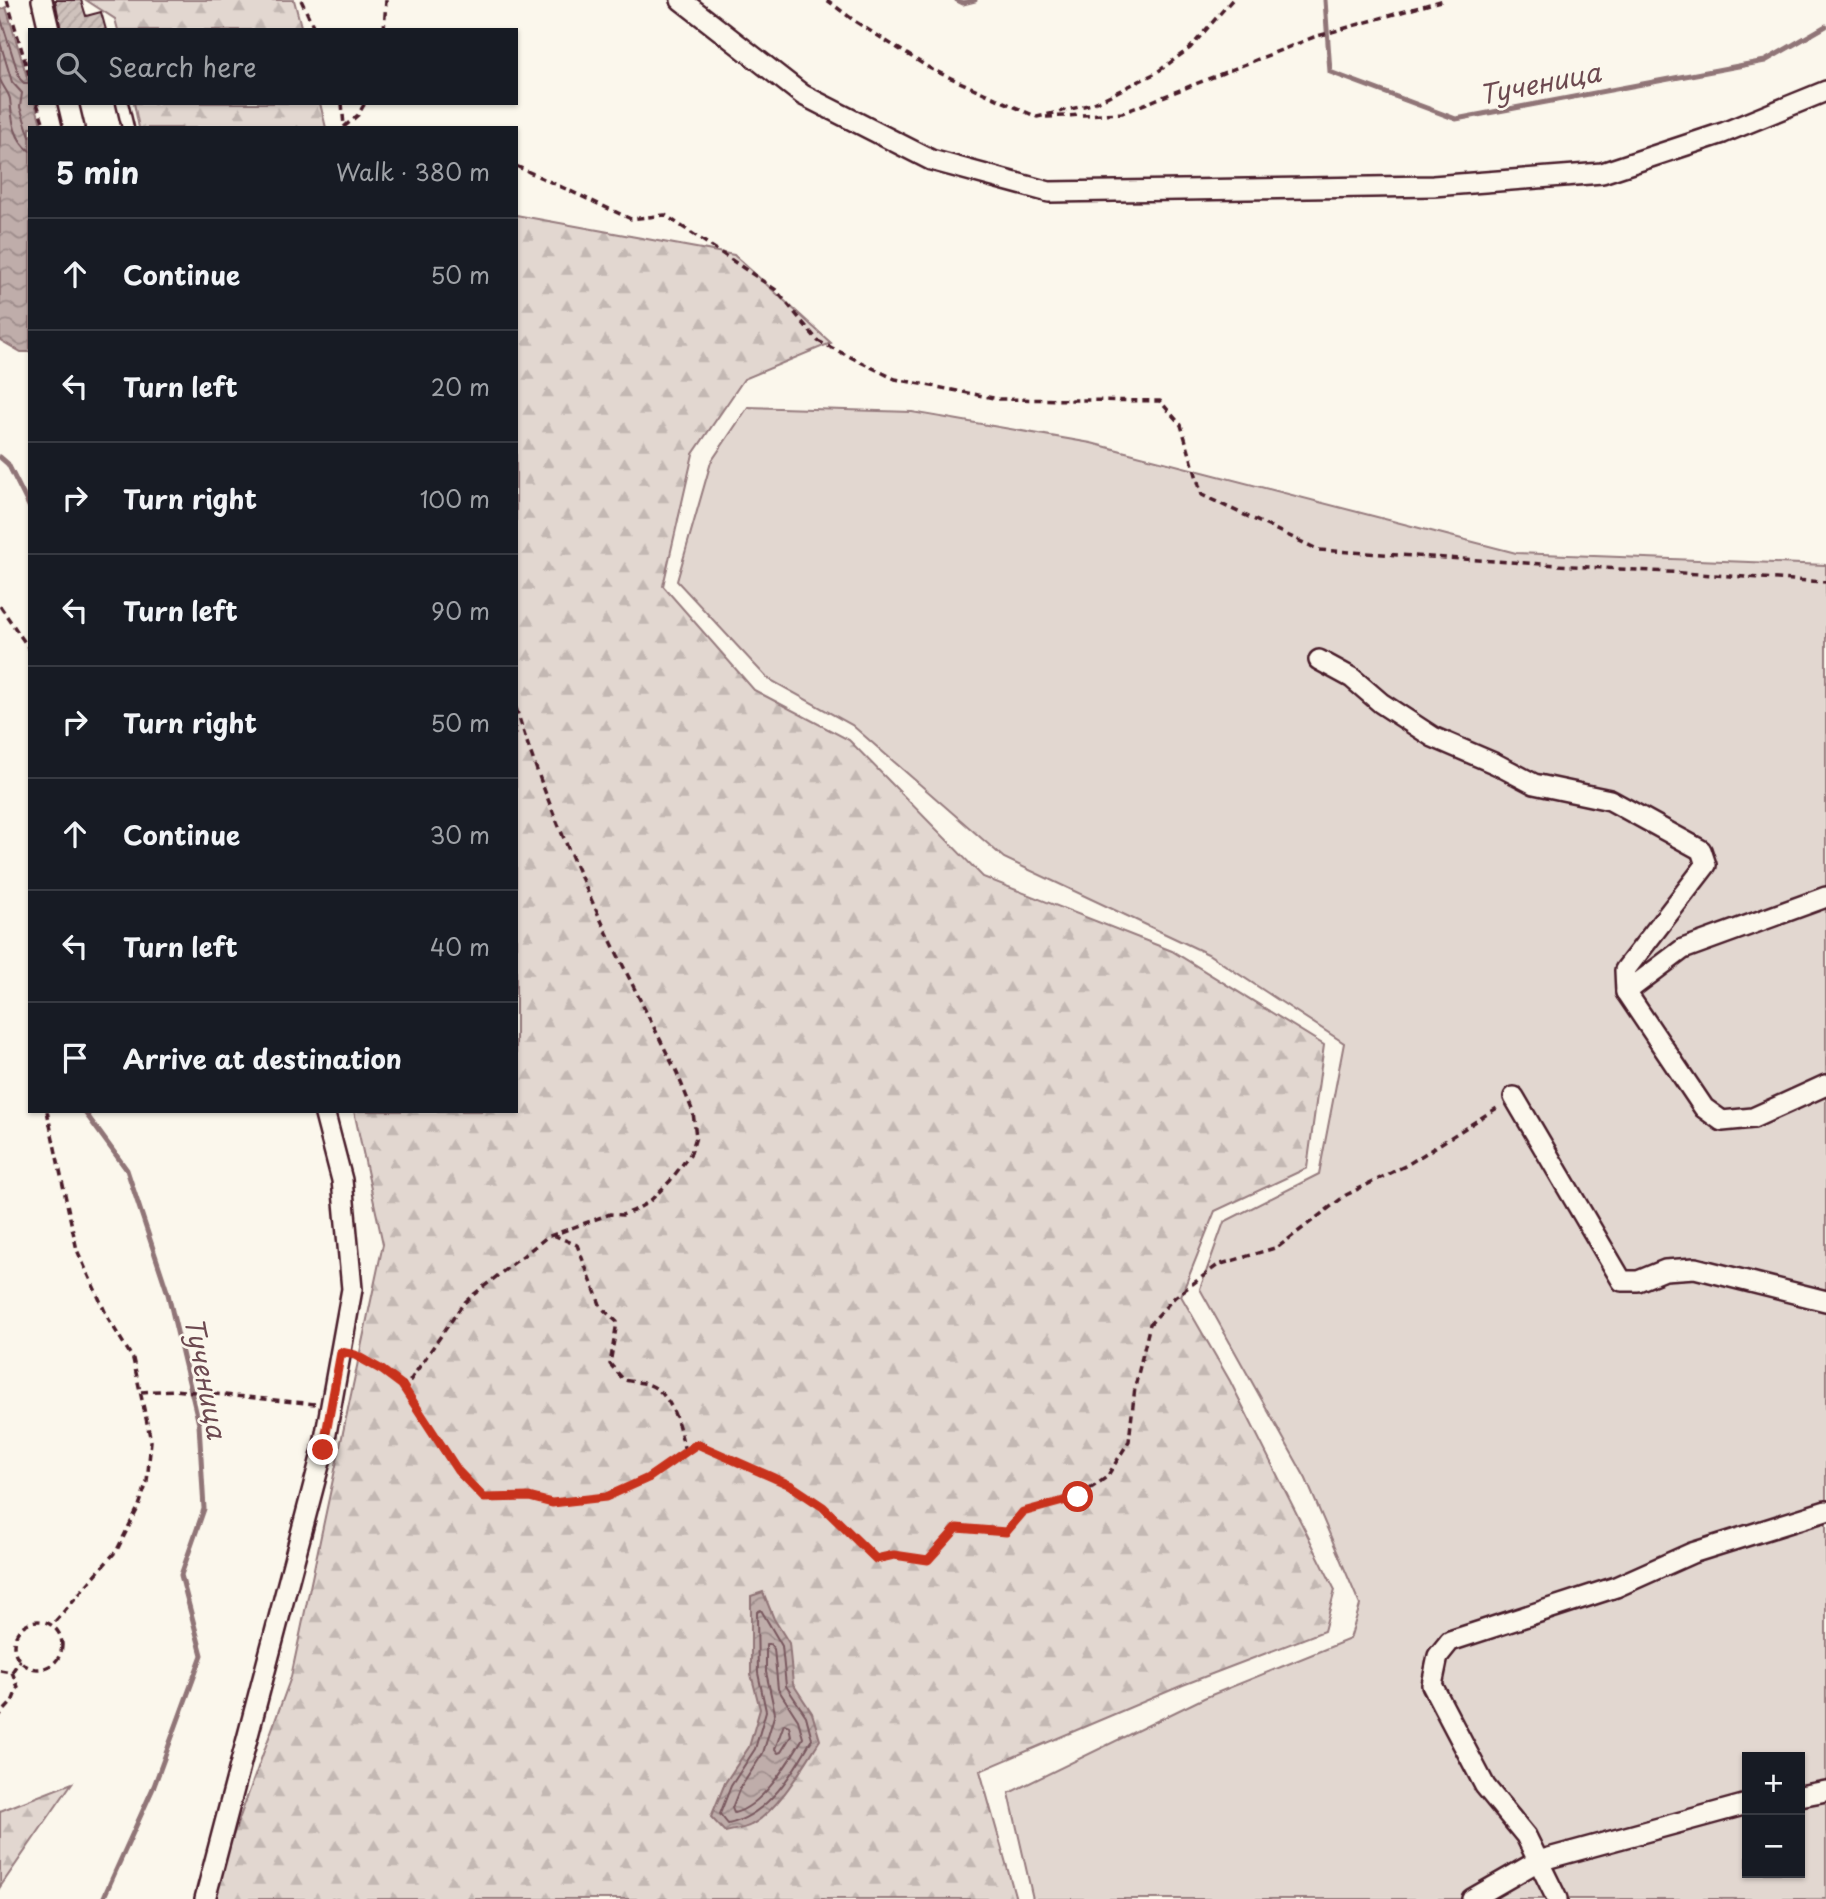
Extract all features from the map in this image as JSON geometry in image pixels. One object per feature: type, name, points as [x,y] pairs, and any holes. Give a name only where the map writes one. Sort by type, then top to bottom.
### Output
[{"type":"street","points":[[42,0],[49,28]]},
{"type":"street","points":[[681,0],[803,95],[931,160],[1049,192],[1433,186],[1601,173],[1723,133],[1826,91]]},
{"type":"street","points":[[68,105],[74,126]]},
{"type":"street","points":[[1319,660],[1352,678],[1381,703],[1433,737],[1496,764],[1534,784],[1610,800],[1701,850],[1706,865],[1625,970],[1626,992],[1704,1108],[1722,1121],[1752,1118],[1826,1085]]},
{"type":"street","points":[[1626,992],[1683,949],[1826,897]]},
{"type":"street","points":[[1514,1097],[1622,1281],[1638,1281],[1665,1270],[1695,1268],[1826,1301]]},
{"type":"street","points":[[205,1899],[323,1450],[352,1289],[342,1180],[325,1113]]},
{"type":"street","points":[[1557,1899],[1526,1836],[1485,1786],[1432,1685],[1438,1656],[1450,1641],[1616,1587],[1692,1553],[1826,1511]]},
{"type":"street","points":[[1805,1795],[1826,1791]]},
{"type":"street","points":[[1472,1899],[1538,1861],[1742,1805]]},
{"type":"lane","points":[[122,105],[128,126]]},
{"type":"path","points":[[7,0],[28,71]]},
{"type":"path","points":[[301,0],[314,28]]},
{"type":"path","points":[[384,28],[386,0]]},
{"type":"path","points":[[827,0],[856,22],[930,69],[1037,117],[1122,113],[1314,37],[1444,0]]},
{"type":"path","points":[[1037,117],[1092,104],[1156,73],[1190,48],[1232,0]]},
{"type":"path","points":[[38,105],[44,126]]},
{"type":"path","points":[[342,105],[344,126]]},
{"type":"path","points":[[345,126],[358,115],[364,105]]},
{"type":"path","points":[[518,167],[631,219],[664,215],[776,290],[818,341],[895,379],[999,399],[1160,401],[1181,425],[1202,495],[1319,550],[1826,582]]},
{"type":"path","points":[[0,606],[28,647]]},
{"type":"path","points":[[402,1385],[410,1382],[463,1304],[533,1247],[553,1235],[610,1214],[622,1215],[649,1202],[670,1181],[691,1153],[696,1137],[693,1112],[677,1073],[562,837],[531,758],[518,715]]},
{"type":"path","points":[[341,1352],[355,1355],[402,1385],[458,1471],[484,1498],[529,1497],[552,1503],[606,1497],[648,1478],[697,1444],[790,1485],[823,1507],[876,1559],[894,1555],[928,1560],[957,1528],[1006,1532],[1023,1512],[1078,1497],[1107,1476],[1129,1441],[1135,1387],[1150,1324],[1175,1297],[1218,1265],[1278,1247],[1346,1195],[1407,1165],[1514,1097]]},
{"type":"path","points":[[47,1113],[77,1250],[108,1318],[133,1359],[151,1441],[147,1482],[139,1506],[117,1550],[52,1625]]},
{"type":"path","points":[[553,1235],[577,1245],[601,1307],[618,1322],[610,1364],[624,1380],[650,1384],[664,1396],[679,1424],[685,1452]]},
{"type":"path","points":[[141,1392],[175,1390],[331,1405]]},
{"type":"path","points":[[42,1621],[52,1625],[60,1634],[61,1654],[55,1663],[43,1668],[31,1668],[20,1660],[15,1639],[20,1630],[31,1622],[42,1621]]},
{"type":"path","points":[[12,1672],[20,1660]]},
{"type":"path","points":[[0,1670],[12,1672]]},
{"type":"path","points":[[0,1715],[12,1702],[18,1686],[12,1672]]},
{"type":"green space","points":[[86,0],[294,0],[301,28],[117,28],[115,19]]},
{"type":"green space","points":[[134,105],[320,105],[326,126],[139,126]]},
{"type":"green space","points":[[518,215],[734,255],[831,343],[744,379],[693,454],[663,586],[754,690],[849,740],[983,877],[1172,951],[1324,1045],[1307,1168],[1215,1211],[1181,1296],[1230,1381],[1335,1590],[1324,1631],[1183,1685],[980,1771],[1016,1899],[210,1899],[291,1677],[383,1244],[354,1113],[518,1113]]},
{"type":"green space","points":[[748,407],[912,412],[1091,443],[1516,553],[1826,565],[1826,1899],[1033,1899],[1009,1793],[1204,1698],[1350,1639],[1360,1605],[1306,1479],[1200,1289],[1224,1222],[1319,1174],[1344,1043],[1208,954],[1004,858],[852,725],[767,678],[677,581],[711,462]]},
{"type":"green space","points":[[72,1783],[0,1887],[0,1811]]},
{"type":"water","points":[[6,7],[28,80],[28,105],[36,105],[41,126],[28,126],[28,352],[21,352],[0,340],[0,10]]},
{"type":"water","points":[[763,1592],[774,1619],[789,1643],[793,1684],[812,1713],[820,1740],[790,1787],[771,1809],[751,1825],[725,1832],[711,1817],[725,1783],[749,1747],[760,1709],[751,1674],[751,1596]]},
{"type":"building","points":[[55,0],[81,0],[86,16],[101,12],[105,28],[61,28]]},
{"type":"waterway","name":"Тученица","points":[[957,0],[963,3],[975,0]]},
{"type":"waterway","name":"Тученица","points":[[1325,0],[1330,72],[1456,119],[1765,61],[1826,26]]},
{"type":"waterway","name":"Тученица","points":[[0,457],[8,464],[28,504]]},
{"type":"waterway","name":"Тученица","points":[[85,1113],[127,1170],[168,1294],[199,1424],[204,1509],[181,1575],[202,1655],[154,1786],[103,1899]]},
{"type":"route","points":[[323,1450],[341,1352],[355,1355],[402,1385],[458,1471],[484,1498],[529,1497],[552,1503],[606,1497],[648,1478],[697,1444],[790,1485],[823,1507],[876,1559],[894,1555],[928,1560],[957,1528],[1006,1532],[1023,1512],[1078,1497]]}]
